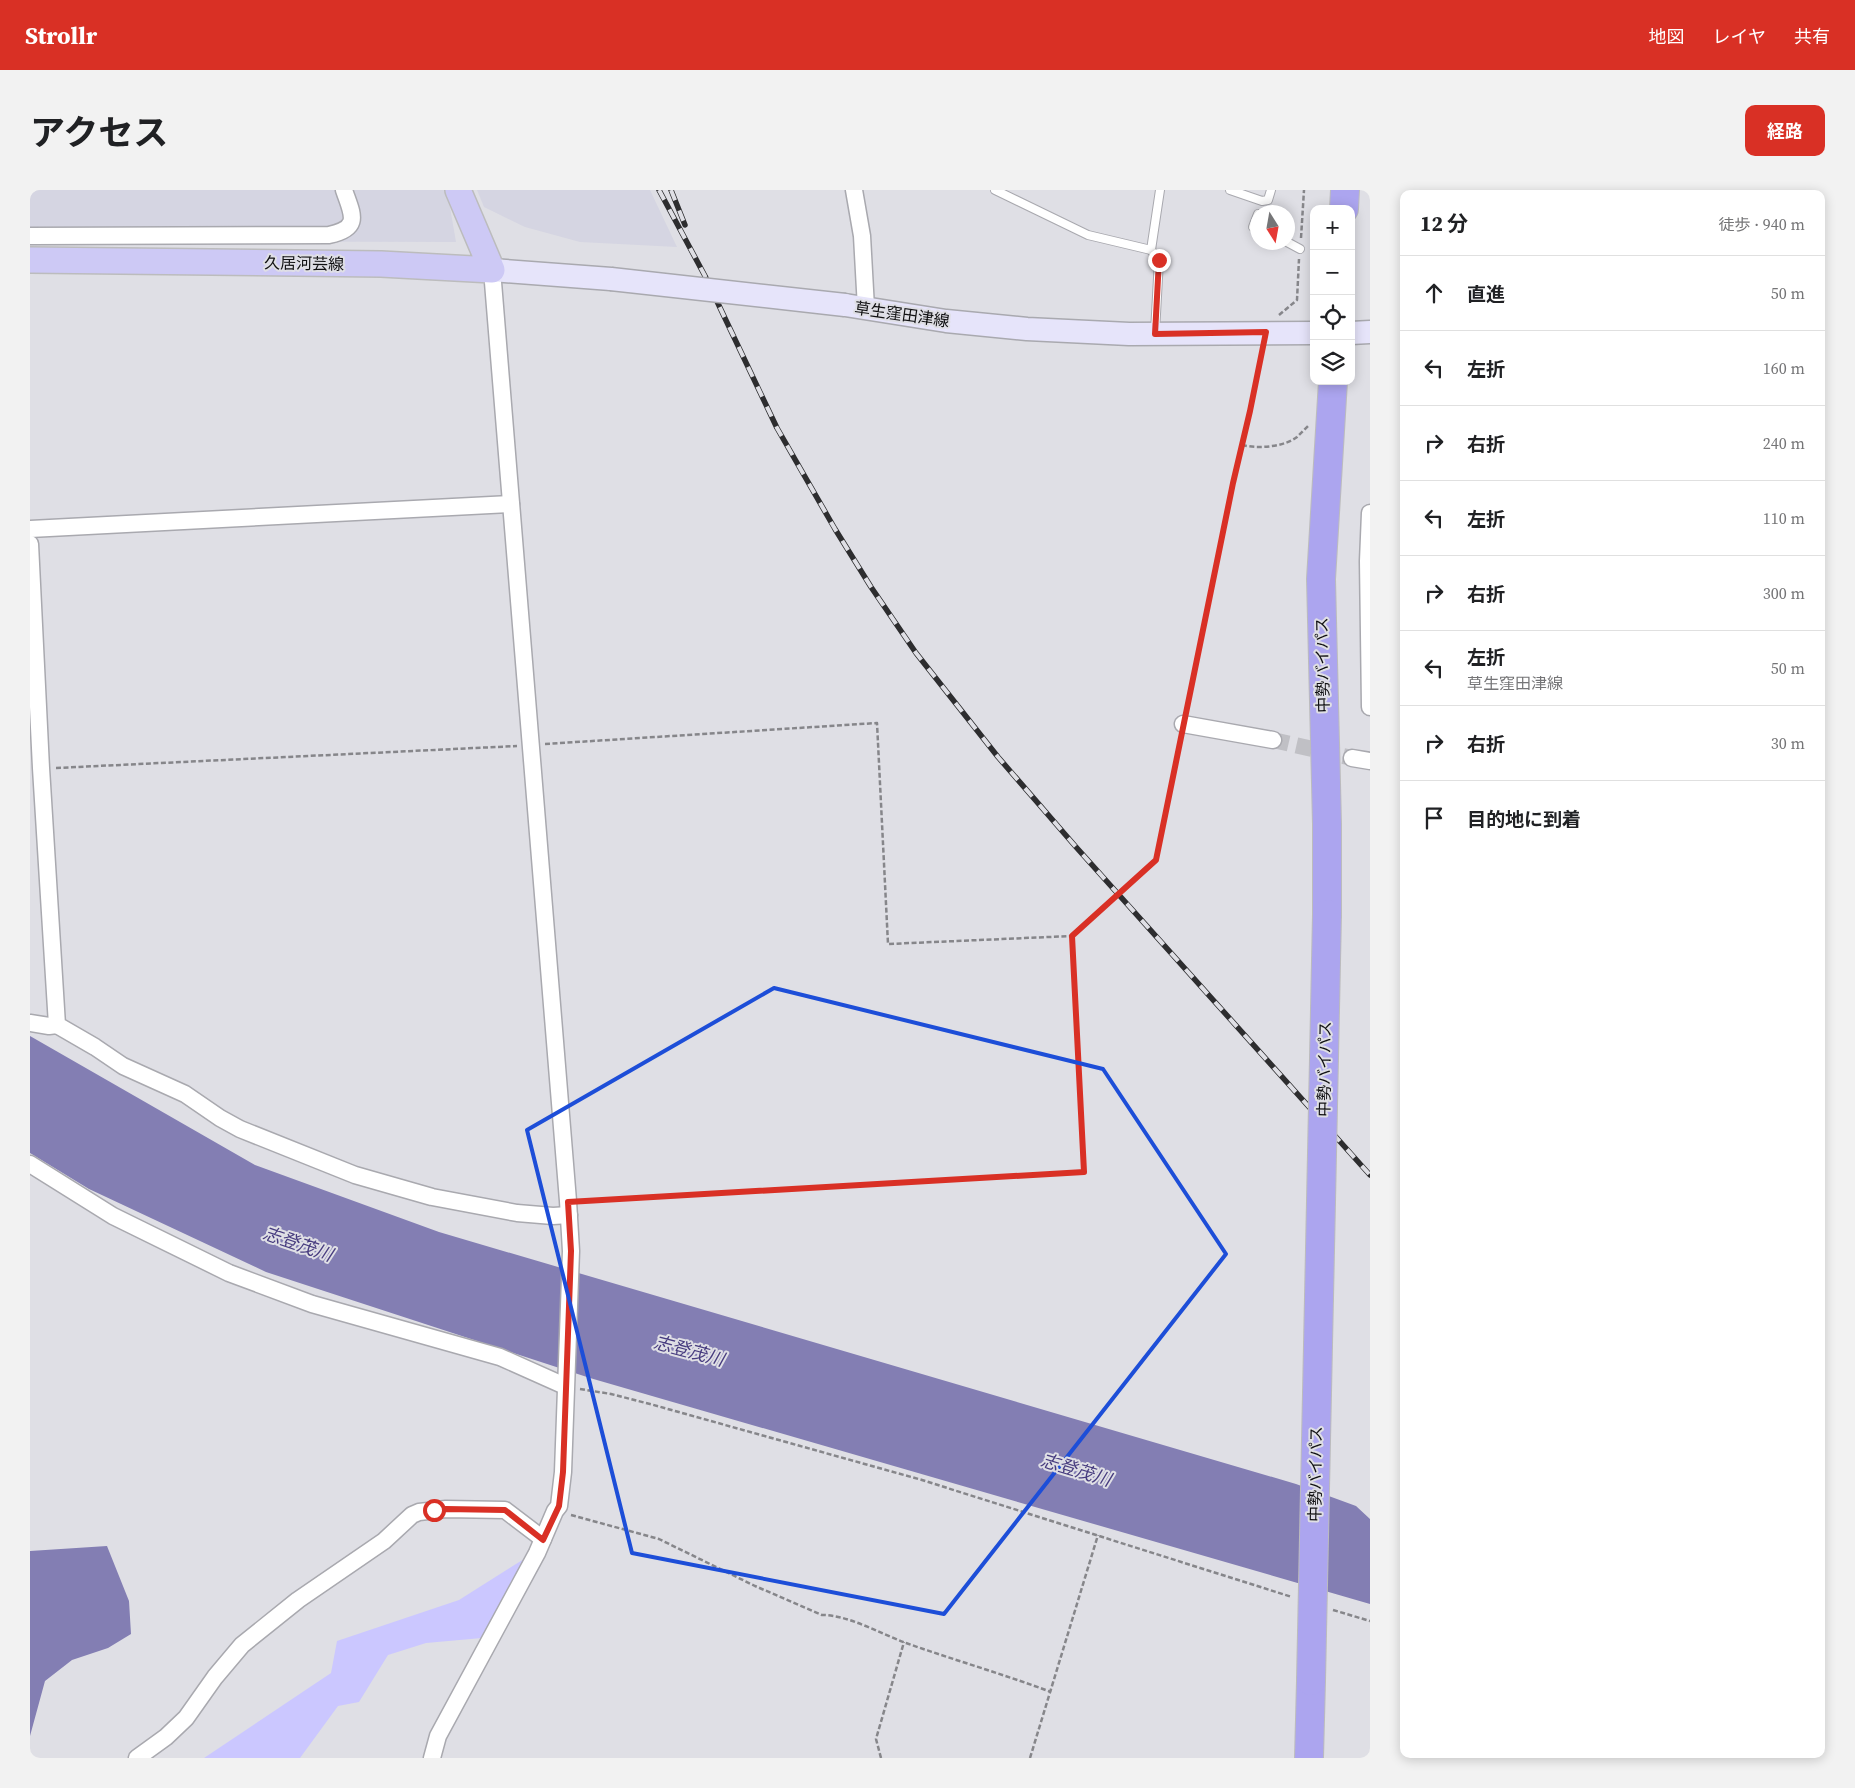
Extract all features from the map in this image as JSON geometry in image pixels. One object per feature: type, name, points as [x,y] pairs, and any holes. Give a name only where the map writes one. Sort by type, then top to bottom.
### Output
[{"type":"highway","points":[[1344,205],[1345,190]]},
{"type":"highway","name":"中勢バイパス","points":[[1309,1758],[1327,914],[1327,824],[1321,579],[1333,385]]},
{"type":"main road","points":[[458,190],[492,270]]},
{"type":"main road","name":"久居河芸線","points":[[30,260],[381,264],[492,270]]},
{"type":"main road","name":"草生窪田津線","points":[[492,270],[611,279],[855,306],[946,321],[1027,329],[1155,334],[1310,333]]},
{"type":"main road","points":[[1355,333],[1370,332]]},
{"type":"street","points":[[30,236],[329,235],[345,231],[349,228],[352,219],[350,204],[344,190]]},
{"type":"street","points":[[854,190],[862,236],[855,306]]},
{"type":"street","points":[[432,1758],[438,1736],[537,1553],[555,1511],[559,1506],[563,1472],[571,1251],[492,270]]},
{"type":"street","points":[[30,530],[511,504]]},
{"type":"street","points":[[1370,513],[1368,571],[1370,708]]},
{"type":"street","points":[[30,544],[41,768],[57,1025]]},
{"type":"street","points":[[1183,724],[1274,740]]},
{"type":"street","points":[[1352,758],[1370,761]]},
{"type":"street","points":[[30,1023],[49,1026],[57,1025],[95,1046],[123,1066],[185,1094],[240,1129],[355,1175],[432,1197],[507,1212],[552,1216],[568,1208]]},
{"type":"street","points":[[30,1164],[113,1216],[229,1273],[312,1304],[500,1357],[566,1383]]},
{"type":"street","points":[[137,1758],[166,1737],[186,1718],[214,1677],[242,1645],[298,1600],[384,1541],[412,1515],[420,1512],[446,1509],[505,1510],[543,1540]]},
{"type":"lane","points":[[995,190],[1088,235],[1151,250],[1159,260],[1155,334]]},
{"type":"lane","points":[[1151,250],[1160,190]]},
{"type":"lane","points":[[1230,190],[1262,201],[1268,200],[1272,190]]},
{"type":"lane","points":[[1261,205],[1262,201]]},
{"type":"lane","points":[[1295,247],[1300,250]]},
{"type":"path","points":[[41,768],[313,757],[877,723],[888,944],[1072,936],[1156,860],[1233,483],[1266,332],[1276,317],[1297,300],[1304,190]]},
{"type":"path","points":[[1242,445],[1252,448],[1287,442],[1298,436],[1314,419]]},
{"type":"path","points":[[568,1208],[1084,1172],[1072,936]]},
{"type":"path","points":[[566,1383],[794,1443],[922,1480],[1295,1598]]},
{"type":"path","points":[[555,1511],[659,1539],[755,1586],[822,1615],[829,1615],[862,1625],[904,1642],[1051,1692]]},
{"type":"path","points":[[1030,1758],[1098,1535]]},
{"type":"path","points":[[1332,1610],[1370,1622]]},
{"type":"path","points":[[881,1758],[876,1739],[904,1642]]},
{"type":"highlighted area","points":[[774,988],[1103,1069],[1226,1254],[944,1614],[632,1553],[527,1130]]},
{"type":"shaded area","points":[[30,190],[447,190],[456,242],[30,241]]},
{"type":"shaded area","points":[[477,190],[650,190],[677,247],[580,242],[525,227],[484,207]]},
{"type":"shaded area","points":[[524,1559],[482,1638],[426,1643],[388,1655],[359,1702],[338,1706],[300,1758],[204,1758],[331,1673],[337,1641],[459,1600]]},
{"type":"water","name":"志登茂川","points":[[30,1036],[255,1165],[439,1232],[1296,1484],[1356,1506],[1370,1519],[1370,1604],[590,1378],[266,1272],[89,1189],[30,1153]]},
{"type":"water","points":[[107,1546],[129,1601],[131,1634],[108,1648],[72,1660],[45,1681],[30,1736],[30,1551]]},
{"type":"tunnel","points":[[1273,740],[1352,758]]},
{"type":"railway","points":[[659,190],[705,276],[777,428],[835,529],[871,587],[916,653],[998,757],[1076,847],[1370,1175]]},
{"type":"railway","points":[[671,190],[685,225]]},
{"type":"route","points":[[434,1510],[505,1510],[543,1540],[559,1506],[563,1472],[571,1251],[568,1202],[1084,1172],[1072,936],[1156,860],[1233,483],[1266,332],[1155,334],[1159,260]]}]
